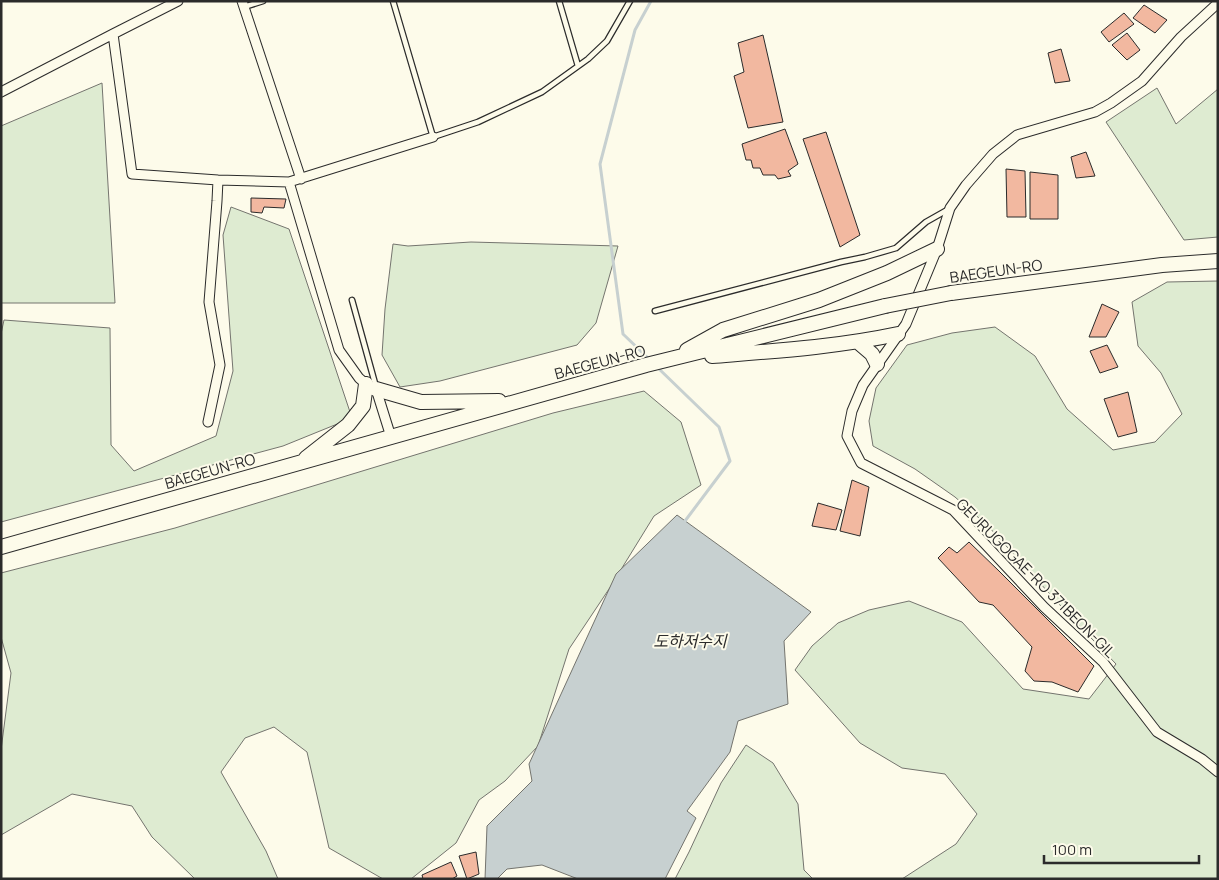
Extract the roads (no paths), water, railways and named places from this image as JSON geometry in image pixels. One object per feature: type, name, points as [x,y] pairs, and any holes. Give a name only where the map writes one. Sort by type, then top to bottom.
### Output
[{"type":"main road","points":[[667,360],[723,330],[819,300],[887,273],[937,249]]},
{"type":"main road","name":"BAEGEUN-RO","points":[[1,547],[646,365],[885,306],[951,293],[1162,265],[1218,261]]},
{"type":"main road","points":[[667,360],[858,342],[898,334]]},
{"type":"main road","points":[[858,342],[872,354],[877,364]]},
{"type":"main road","points":[[299,463],[348,425],[363,406],[371,386],[420,402],[518,401]]},
{"type":"street","points":[[1,92],[178,1]]},
{"type":"street","points":[[243,4],[301,179]]},
{"type":"street","name":"GEURUGOGAE-RO 371BEON-GIL","points":[[1218,4],[1181,37],[1142,81],[1095,112],[1017,135],[993,154],[966,185],[950,208],[937,249],[906,324],[863,385],[852,411],[847,436],[861,463],[953,510],[1044,607],[1102,662],[1157,732],[1202,759],[1218,772]]},
{"type":"street","points":[[113,34],[132,174],[218,180],[289,182],[433,137]]},
{"type":"street","points":[[208,422],[220,365],[209,302],[218,180]]},
{"type":"street","points":[[289,182],[339,350],[359,378],[371,386],[391,437]]},
{"type":"lane","points":[[243,4],[263,1]]},
{"type":"lane","points":[[393,1],[433,137],[478,122],[542,92],[578,66],[607,41],[630,1]]},
{"type":"lane","points":[[559,1],[578,66]]},
{"type":"lane","points":[[655,311],[896,248],[926,222],[950,208]]},
{"type":"lane","points":[[352,300],[371,386]]},
{"type":"water","name":"도하저수지","points":[[677,515],[811,612],[784,641],[788,704],[738,721],[730,752],[687,811],[696,818],[665,879],[578,879],[542,865],[507,869],[497,879],[485,879],[487,826],[532,781],[529,764],[616,574]]},
{"type":"waterway","points":[[649,359],[623,334],[600,164],[635,30],[651,1]]},
{"type":"waterway","points":[[657,367],[719,427],[730,461],[685,521]]}]
